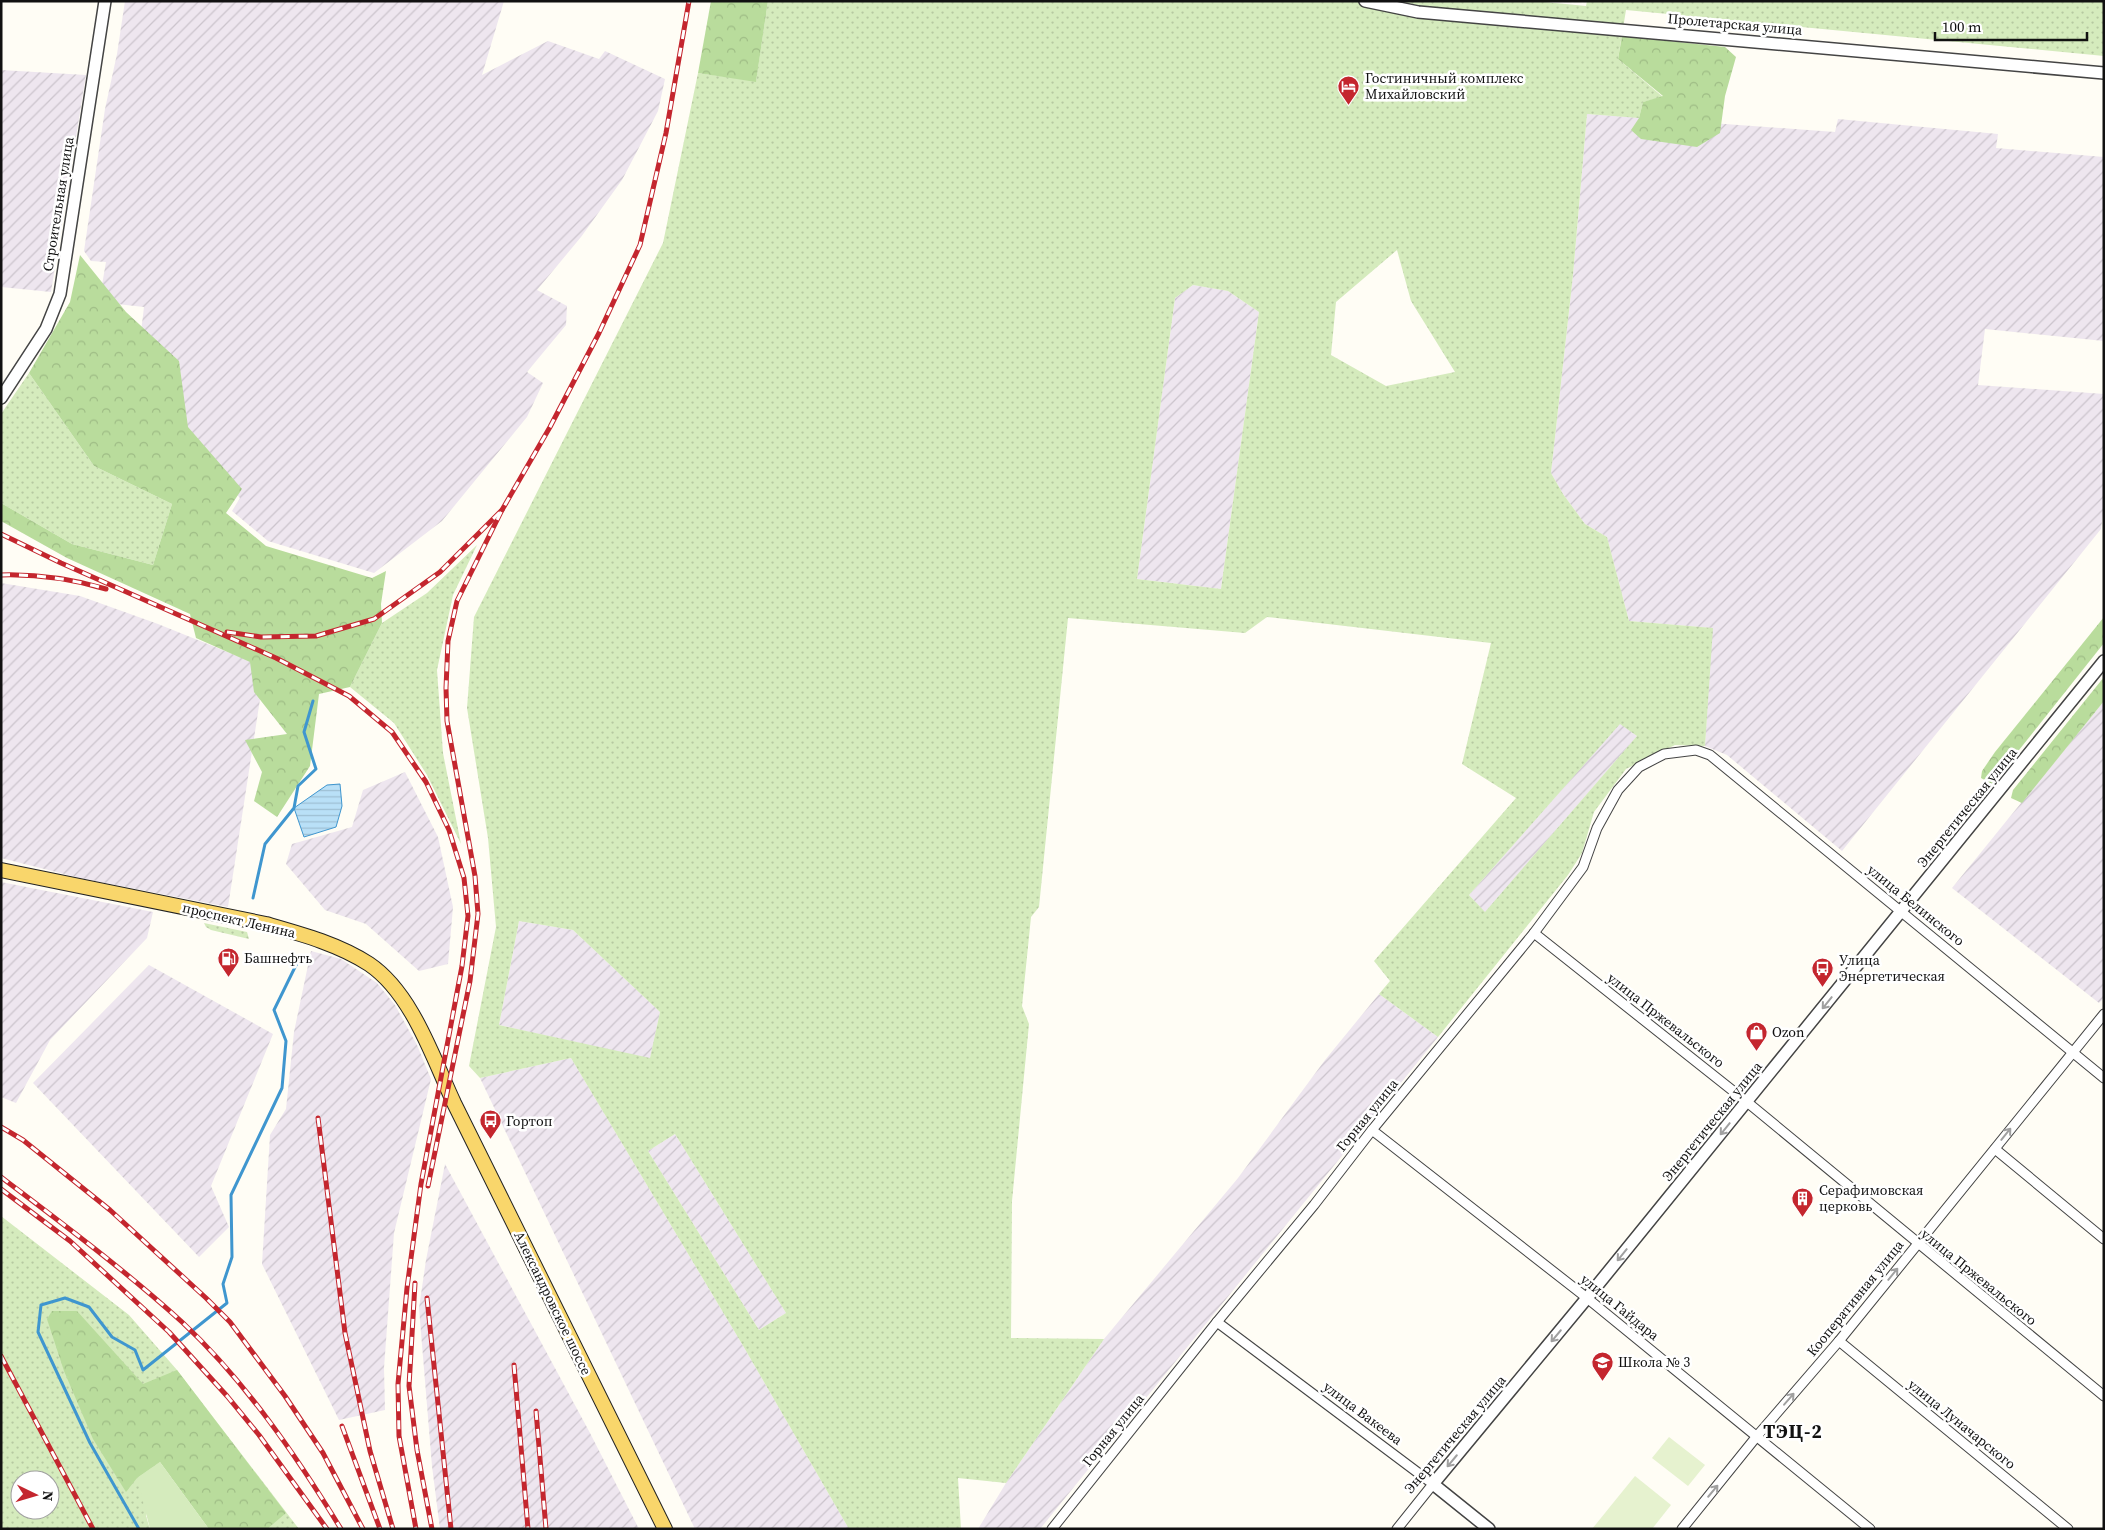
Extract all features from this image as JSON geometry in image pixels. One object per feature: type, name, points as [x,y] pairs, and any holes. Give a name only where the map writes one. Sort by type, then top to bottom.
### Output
[{"type":"main road","name":"проспект Ленина","points":[[1,870],[266,924],[303,935],[348,952],[370,965],[387,979],[403,999],[442,1077]]},
{"type":"main road","name":"Александровское шоссе","points":[[442,1077],[665,1529]]},
{"type":"street","name":"Строительная улица","points":[[2,397],[46,329],[60,294],[105,1]]},
{"type":"street","name":"Пролетарская улица","points":[[1365,1],[1418,12],[2104,73]]},
{"type":"street","name":"Энергетическая улица","points":[[1397,1529],[1747,1102],[2104,661]]},
{"type":"street","name":"Горная улица","points":[[1052,1529],[1217,1322],[1314,1206],[1372,1130],[1534,933],[1583,867],[1597,828],[1618,790],[1639,767],[1664,754],[1696,750],[1710,755]]},
{"type":"street","name":"улица Белинского","points":[[1710,755],[2104,1078]]},
{"type":"street","name":"улица Пржевальского","points":[[1534,933],[1747,1102],[1917,1244],[2104,1396]]},
{"type":"street","name":"Кооперативная улица","points":[[1682,1529],[1757,1436],[1839,1341],[2104,1014]]},
{"type":"street","name":"улица Гайдара","points":[[1372,1130],[1587,1298],[1870,1529]]},
{"type":"street","points":[[1994,1149],[2104,1239]]},
{"type":"street","name":"улица Вакеева","points":[[1217,1322],[1433,1484],[1489,1529]]},
{"type":"street","name":"улица Луначарского","points":[[1839,1341],[2068,1529]]},
{"type":"shaded area","points":[[125,1],[504,1],[482,75],[548,41],[599,59],[605,51],[665,79],[658,111],[622,180],[581,237],[537,290],[567,306],[566,325],[527,372],[543,383],[527,417],[442,521],[374,573],[268,541],[232,511],[240,498],[184,436],[136,373],[144,307],[99,302],[106,262],[91,261],[84,251],[105,109],[117,54]]},
{"type":"shaded area","points":[[1,70],[86,75],[51,292],[1,287]]},
{"type":"shaded area","points":[[1587,114],[1835,132],[1838,119],[1998,134],[1996,148],[2104,157],[2104,341],[1985,329],[1978,385],[2104,394],[2104,506],[2101,529],[1842,851],[1727,755],[1705,746],[1712,628],[1629,621],[1607,537],[1585,524],[1563,494],[1551,473],[1573,275]]},
{"type":"shaded area","points":[[1193,285],[1228,291],[1259,312],[1221,589],[1137,579],[1175,298]]},
{"type":"shaded area","points":[[1,583],[80,596],[158,624],[265,667],[228,907],[80,878],[1,858]]},
{"type":"shaded area","points":[[2104,701],[2104,998],[2099,1003],[1952,888]]},
{"type":"shaded area","points":[[1620,723],[1637,736],[1485,913],[1469,895]]},
{"type":"shaded area","points":[[405,772],[438,837],[453,907],[448,964],[419,971],[366,924],[325,910],[286,864],[292,844],[352,827],[363,790]]},
{"type":"shaded area","points":[[1,882],[153,912],[147,938],[50,1040],[16,1103],[1,1097]]},
{"type":"shaded area","points":[[519,921],[573,930],[660,1012],[650,1059],[499,1025]]},
{"type":"shaded area","points":[[311,951],[341,959],[377,983],[395,1005],[417,1045],[431,1079],[394,1233],[384,1368],[385,1410],[339,1420],[262,1264],[270,1135],[286,1109],[294,1032]]},
{"type":"shaded area","points":[[149,965],[273,1034],[211,1186],[229,1227],[199,1257],[33,1083]]},
{"type":"shaded area","points":[[1379,994],[1438,1037],[1040,1529],[978,1529],[1006,1483],[1104,1339],[1238,1178],[1325,1060]]},
{"type":"shaded area","points":[[571,1058],[742,1344],[849,1529],[695,1529],[480,1078]]},
{"type":"shaded area","points":[[675,1134],[786,1313],[759,1330],[648,1151]]},
{"type":"shaded area","points":[[445,1164],[590,1433],[639,1529],[440,1529],[432,1466],[419,1308],[426,1260]]},
{"type":"green space","points":[[711,1],[768,1],[756,82],[698,73]]},
{"type":"green space","points":[[768,1],[1535,1],[1586,6],[1587,1],[2104,1],[2104,56],[1626,10],[1618,59],[1663,97],[1643,102],[1639,118],[1587,114],[1573,275],[1551,473],[1563,494],[1585,524],[1607,537],[1629,621],[1713,628],[1705,746],[1675,745],[1626,769],[1594,812],[1582,853],[1568,875],[1438,1037],[1379,994],[1390,981],[1374,961],[1516,798],[1462,764],[1491,643],[1267,617],[1245,633],[1068,618],[1039,907],[1031,917],[1022,1006],[1029,1024],[1012,1201],[1011,1338],[1104,1339],[1006,1483],[958,1478],[961,1529],[849,1529],[742,1344],[571,1058],[480,1078],[469,1066],[496,927],[488,838],[467,708],[474,617],[663,243],[698,73],[756,81]],"holes":[[[1397,250],[1411,301],[1455,372],[1386,386],[1331,355],[1336,302]],[[1193,285],[1228,291],[1259,312],[1221,589],[1137,579],[1175,298]],[[1620,724],[1637,736],[1485,912],[1469,895]],[[519,921],[573,930],[660,1012],[650,1058],[499,1025]],[[675,1134],[786,1313],[759,1330],[648,1151]]]},
{"type":"green space","points":[[1622,36],[1725,47],[1736,57],[1725,96],[1720,133],[1697,147],[1641,139],[1631,130],[1639,118],[1643,102],[1663,96],[1618,59]]},
{"type":"green space","points":[[80,255],[126,312],[179,361],[188,427],[242,489],[226,513],[266,546],[372,578],[386,571],[381,604],[382,623],[350,687],[319,694],[310,766],[277,817],[254,801],[262,772],[245,740],[287,734],[254,692],[250,662],[196,638],[190,614],[67,558],[1,521],[1,503],[72,544],[153,565],[172,504],[94,466],[29,373],[70,302]]},
{"type":"green space","points":[[29,373],[94,466],[172,504],[153,565],[72,544],[1,503],[1,414]]},
{"type":"green space","points":[[477,545],[453,595],[437,670],[443,753],[461,844],[427,775],[394,723],[350,687],[382,623],[427,593]]},
{"type":"green space","points":[[2104,617],[2104,643],[1992,784],[1981,778],[1982,771],[1995,752]]},
{"type":"green space","points":[[2104,677],[2104,701],[2022,803],[2011,798],[2013,790]]},
{"type":"green space","points":[[204,923],[247,932],[249,939],[211,930]]},
{"type":"green space","points":[[1,1216],[129,1315],[177,1370],[299,1529],[209,1529],[160,1462],[146,1516],[150,1529],[1,1529]]},
{"type":"green space","points":[[52,1311],[77,1311],[143,1384],[177,1370],[286,1513],[267,1529],[209,1529],[160,1462],[137,1478],[126,1492],[93,1439],[64,1371],[47,1319]]},
{"type":"green space","points":[[1669,1437],[1705,1465],[1688,1486],[1652,1458]]},
{"type":"green space","points":[[160,1462],[209,1529],[150,1529],[137,1478]]},
{"type":"green space","points":[[1635,1476],[1671,1505],[1652,1529],[1592,1529]]},
{"type":"water","points":[[340,784],[342,806],[336,827],[304,837],[294,808],[327,785]]},
{"type":"waterway","points":[[253,898],[265,844],[294,808],[298,786],[316,769],[304,732],[313,701]]},
{"type":"waterway","points":[[139,1529],[90,1443],[38,1332],[41,1305],[65,1298],[89,1307],[112,1337],[135,1350],[143,1370],[227,1303],[223,1284],[232,1257],[231,1195],[282,1088],[286,1041],[274,1010],[299,959]]},
{"type":"railway","points":[[227,632],[261,637],[316,636],[374,619],[440,572],[502,510],[550,427],[599,333],[640,245],[666,133],[689,1]]},
{"type":"railway","points":[[428,1186],[470,981],[478,914],[475,876],[447,721],[448,641],[457,601],[502,510]]},
{"type":"railway","points":[[1,534],[61,563],[276,658],[349,696],[392,732],[426,782],[449,830],[464,878],[468,916],[462,966],[421,1184],[407,1288],[398,1384],[399,1436],[416,1529]]},
{"type":"railway","points":[[1,575],[54,578],[106,589]]},
{"type":"railway","points":[[318,1118],[345,1333],[370,1451],[393,1529]]},
{"type":"railway","points":[[1,1127],[23,1140],[110,1210],[230,1322],[285,1396],[323,1453],[363,1529]]},
{"type":"railway","points":[[1,1177],[139,1284],[205,1345],[248,1394],[288,1447],[341,1529]]},
{"type":"railway","points":[[1,1189],[70,1241],[169,1332],[227,1396],[259,1435],[327,1529]]},
{"type":"railway","points":[[415,1283],[409,1386],[417,1450],[432,1529]]},
{"type":"railway","points":[[427,1298],[451,1529]]},
{"type":"railway","points":[[1,1356],[93,1529]]},
{"type":"railway","points":[[514,1365],[528,1529]]},
{"type":"railway","points":[[536,1411],[546,1529]]},
{"type":"railway","points":[[342,1426],[380,1529]]},
{"type":"place","name":"Гостиничный комплекс Михайловский","points":[[1349,105]]},
{"type":"place","name":"Башнефть","points":[[228,977]]},
{"type":"place","name":"Улица Энергетическая","points":[[1823,987]]},
{"type":"place","name":"Ozon","points":[[1756,1051]]},
{"type":"place","name":"Гортоп","points":[[490,1140]]},
{"type":"place","name":"Серафимовская церковь","points":[[1803,1217]]},
{"type":"place","name":"Школа № 3","points":[[1602,1381]]},
{"type":"district","name":"ТЭЦ-2","points":[[1793,1431]]}]
